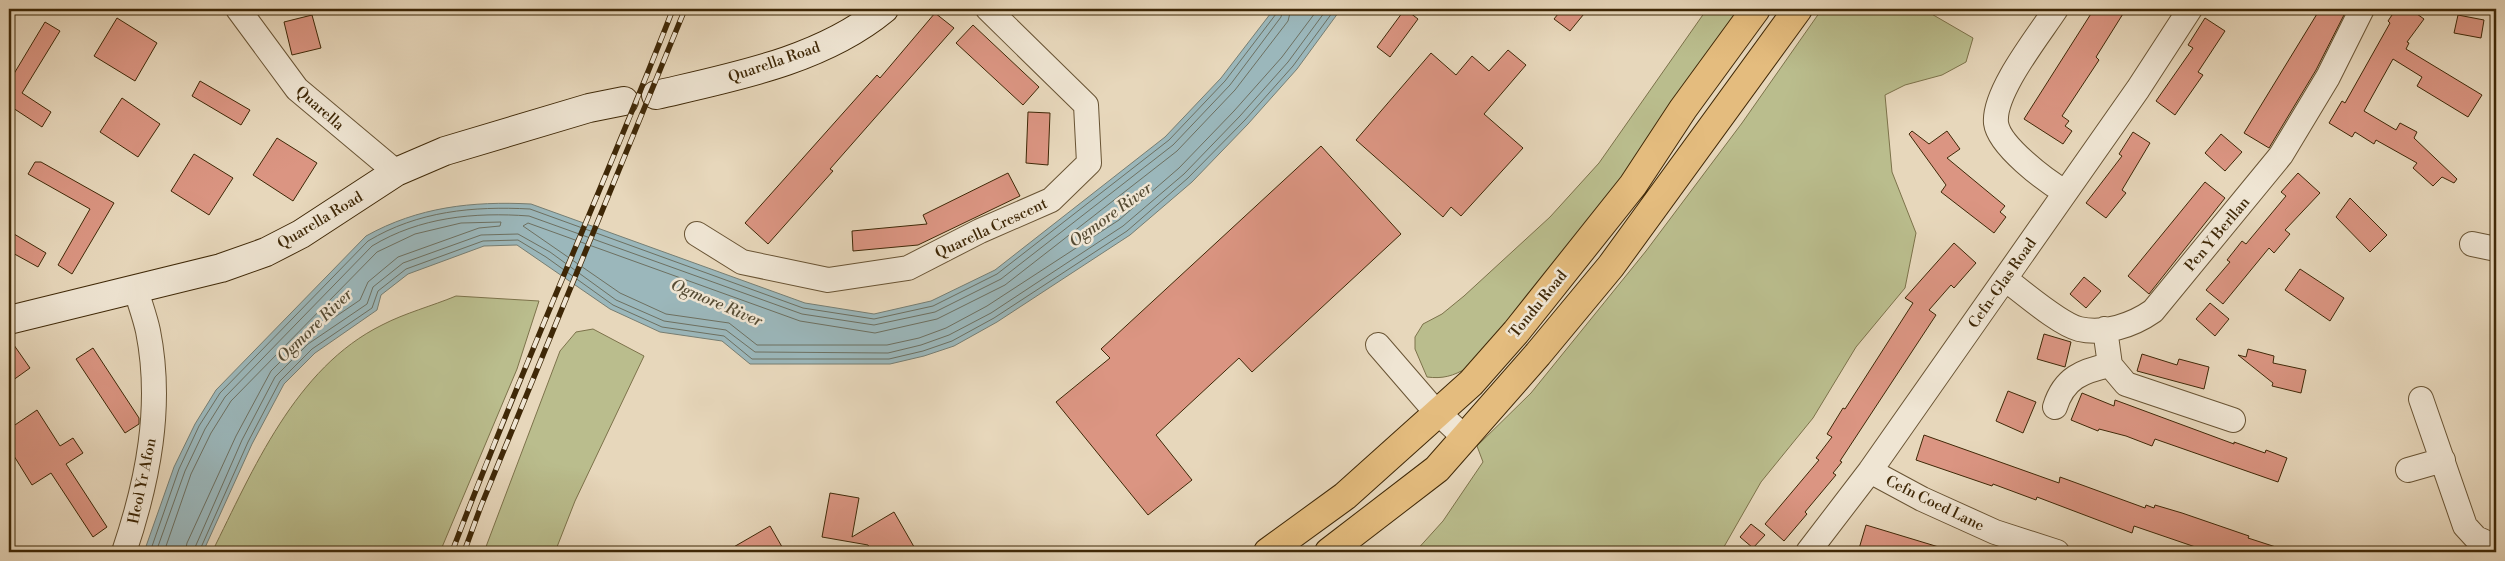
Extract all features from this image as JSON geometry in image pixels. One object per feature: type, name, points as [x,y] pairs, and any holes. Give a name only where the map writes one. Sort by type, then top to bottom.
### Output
[{"type":"main road","name":"Tondu Road","points":[[1268,552],[1345,496],[1471,383],[1516,332],[1633,185],[1683,109],[1756,9]]},
{"type":"main road","name":"Tondu Road","points":[[1328,552],[1437,469],[1465,438],[1611,266],[1798,9]]},
{"type":"street","name":"Quarella","points":[[238,9],[297,89],[396,172]]},
{"type":"street","name":"Quarella Road","points":[[656,95],[725,79],[808,52],[848,34],[884,9]]},
{"type":"street","name":"Quarella Crescent","points":[[697,234],[742,262],[828,280],[908,268],[980,231],[1051,200],[1089,163],[1086,105],[988,9]]},
{"type":"street","points":[[2056,9],[2006,85],[1997,108],[1996,124],[2000,134],[2015,152],[2047,181],[2066,192]]},
{"type":"street","name":"Cefn-Glas Road","points":[[1808,552],[1870,471],[2138,89],[2190,9]]},
{"type":"street","name":"Pen Y Berllan","points":[[2005,279],[2066,323],[2078,328],[2105,328],[2140,320],[2153,311],[2280,156],[2328,77],[2362,9]]},
{"type":"street","name":"Quarella Road","points":[[9,320],[221,268],[266,252],[308,230],[396,172],[445,151],[589,108],[624,101]]},
{"type":"street","points":[[2472,244],[2496,249]]},
{"type":"street","name":"Heol Yr Afon","points":[[124,552],[140,506],[150,452],[154,398],[148,331],[136,290]]},
{"type":"street","points":[[2105,328],[2110,365],[2126,384],[2233,420]]},
{"type":"street","points":[[1378,345],[1438,412],[1465,438]]},
{"type":"street","points":[[2055,407],[2059,394],[2069,381],[2095,368],[2110,365]]},
{"type":"street","points":[[2421,399],[2465,526],[2476,538],[2496,547]]},
{"type":"street","points":[[2408,470],[2443,460]]},
{"type":"street","name":"Cefn Coed Lane","points":[[1870,471],[1922,499],[1995,532],[2057,552]]},
{"type":"green space","points":[[1707,9],[1743,9],[1621,178],[1524,307],[1467,368],[1448,376],[1438,378],[1427,377],[1415,349],[1415,337],[1423,324],[1442,314],[1464,296],[1550,217],[1599,163]]},
{"type":"green space","points":[[1822,9],[1923,9],[1973,38],[1966,62],[1942,75],[1905,85],[1885,95],[1892,172],[1916,233],[1905,288],[1856,347],[1813,418],[1761,482],[1721,552],[1415,552],[1443,521],[1483,462],[1477,446],[1531,393],[1646,251],[1742,123]]},
{"type":"green space","points":[[456,296],[539,301],[517,369],[440,552],[212,552],[261,455],[301,394],[324,367],[351,344],[382,325]]},
{"type":"green space","points":[[593,329],[644,356],[575,501],[555,552],[484,552],[560,351],[576,332]]},
{"type":"water","name":"Ogmore River","points":[[1274,9],[1341,9],[1297,69],[1248,124],[1192,182],[1130,235],[997,322],[954,346],[924,356],[890,364],[750,364],[722,341],[660,332],[610,309],[517,245],[484,246],[408,274],[381,295],[377,310],[315,353],[284,384],[252,444],[203,552],[144,552],[174,467],[195,424],[216,390],[366,236],[386,226],[405,218],[446,208],[509,203],[531,204],[805,303],[874,314],[931,301],[995,270],[1165,137],[1221,78]]},
{"type":"building","points":[[1405,9],[1418,19],[1390,57],[1377,47]]},
{"type":"building","points":[[1562,9],[1588,9],[1570,31],[1554,19]]},
{"type":"building","points":[[2094,9],[2126,9],[2096,57],[2099,60],[2062,116],[2069,121],[2065,126],[2072,131],[2063,144],[2024,119]]},
{"type":"building","points":[[2320,9],[2347,9],[2316,70],[2269,148],[2244,133]]},
{"type":"building","points":[[2396,9],[2410,9],[2424,19],[2407,42],[2409,43],[2406,49],[2482,95],[2468,117],[2417,86],[2422,77],[2393,59],[2364,111],[2396,130],[2400,123],[2417,132],[2414,138],[2457,179],[2454,183],[2442,177],[2433,186],[2413,168],[2417,163],[2376,140],[2374,144],[2355,132],[2352,137],[2329,123],[2342,101],[2345,103]]},
{"type":"building","points":[[935,13],[954,28],[830,169],[833,171],[768,244],[745,223],[877,75],[880,78]]},
{"type":"building","points":[[312,15],[321,48],[292,55],[284,22]]},
{"type":"building","points":[[2458,15],[2484,20],[2481,38],[2454,33]]},
{"type":"building","points":[[117,18],[157,43],[135,81],[94,56]]},
{"type":"building","points":[[2205,18],[2225,31],[2198,72],[2203,75],[2175,115],[2156,101],[2193,48],[2188,45]]},
{"type":"building","points":[[45,22],[60,31],[22,93],[51,112],[42,127],[13,108],[9,116],[9,82]]},
{"type":"building","points":[[973,25],[1039,87],[1023,105],[956,43]]},
{"type":"building","points":[[1508,50],[1526,65],[1484,114],[1523,148],[1461,216],[1451,207],[1443,217],[1356,140],[1431,53],[1456,75],[1472,56],[1489,71]]},
{"type":"building","points":[[200,81],[250,110],[241,125],[192,96]]},
{"type":"building","points":[[122,98],[160,124],[138,157],[100,132]]},
{"type":"building","points":[[1028,112],[1050,113],[1048,165],[1026,163]]},
{"type":"building","points":[[1912,131],[1929,144],[1947,131],[1960,149],[1947,158],[2005,206],[2000,212],[2006,217],[1994,233],[1941,192],[1946,185],[1909,134]]},
{"type":"building","points":[[2133,132],[2150,143],[2122,190],[2126,193],[2106,218],[2086,203],[2122,156],[2119,154]]},
{"type":"building","points":[[2221,134],[2242,152],[2225,171],[2205,153]]},
{"type":"building","points":[[277,138],[317,163],[293,201],[253,175]]},
{"type":"building","points":[[1321,146],[1401,234],[1252,372],[1239,358],[1156,435],[1192,480],[1148,515],[1056,402],[1110,358],[1101,349]]},
{"type":"building","points":[[194,154],[233,178],[209,215],[171,191]]},
{"type":"building","points":[[35,162],[41,162],[114,203],[72,274],[58,265],[90,209],[28,174]]},
{"type":"building","points":[[1008,173],[1020,196],[918,245],[853,251],[852,231],[927,224],[923,215]]},
{"type":"building","points":[[2298,173],[2320,193],[2285,230],[2290,234],[2274,253],[2269,248],[2223,304],[2206,290],[2230,262],[2227,260],[2242,241],[2246,244],[2286,196],[2281,192]]},
{"type":"building","points":[[2205,182],[2225,198],[2149,294],[2128,276]]},
{"type":"building","points":[[2350,198],[2387,235],[2370,252],[2336,217]]},
{"type":"building","points":[[9,231],[46,253],[38,267],[9,251]]},
{"type":"building","points":[[1954,243],[1976,263],[1954,288],[1951,285],[1929,310],[1936,315],[1840,461],[1842,462],[1833,473],[1836,475],[1784,541],[1765,524],[1819,460],[1816,458],[1832,437],[1827,434],[1913,303],[1905,298]]},
{"type":"building","points":[[2300,269],[2344,298],[2330,321],[2285,290]]},
{"type":"building","points":[[2084,277],[2101,291],[2086,308],[2070,294]]},
{"type":"building","points":[[2210,303],[2229,319],[2215,336],[2196,319]]},
{"type":"building","points":[[2044,334],[2071,342],[2065,367],[2037,359]]},
{"type":"building","points":[[9,338],[30,368],[9,383]]},
{"type":"building","points":[[93,348],[139,418],[139,424],[125,433],[76,359]]},
{"type":"building","points":[[2248,349],[2274,356],[2273,363],[2306,370],[2301,393],[2272,386],[2273,383],[2238,355],[2246,357]]},
{"type":"building","points":[[2142,354],[2177,365],[2179,359],[2209,367],[2204,389],[2137,371]]},
{"type":"building","points":[[2008,391],[2036,402],[2023,433],[1996,421]]},
{"type":"building","points":[[2082,393],[2114,406],[2115,400],[2234,444],[2234,442],[2265,453],[2266,450],[2287,458],[2278,482],[2155,439],[2152,446],[2126,436],[2099,429],[2098,431],[2071,420]]},
{"type":"building","points":[[37,410],[60,446],[73,438],[83,453],[66,464],[107,527],[93,537],[51,473],[32,485],[9,448],[9,429]]},
{"type":"building","points":[[1924,435],[2059,483],[2060,477],[2145,508],[2146,505],[2154,508],[2155,505],[2182,513],[2249,536],[2248,538],[2282,549],[2282,552],[2210,552],[2134,526],[2132,533],[2037,497],[2036,500],[1993,484],[1992,486],[1916,460]]},
{"type":"building","points":[[830,493],[859,498],[852,537],[894,512],[917,552],[872,552],[868,545],[822,537]]},
{"type":"building","points":[[1751,524],[1765,535],[1753,548],[1740,537]]},
{"type":"building","points":[[1866,525],[1942,548],[1942,552],[1858,552]]},
{"type":"building","points":[[770,526],[785,552],[725,552]]},
{"type":"railway","points":[[452,552],[478,484],[673,9]]},
{"type":"railway","points":[[464,552],[481,506],[685,9]]}]
